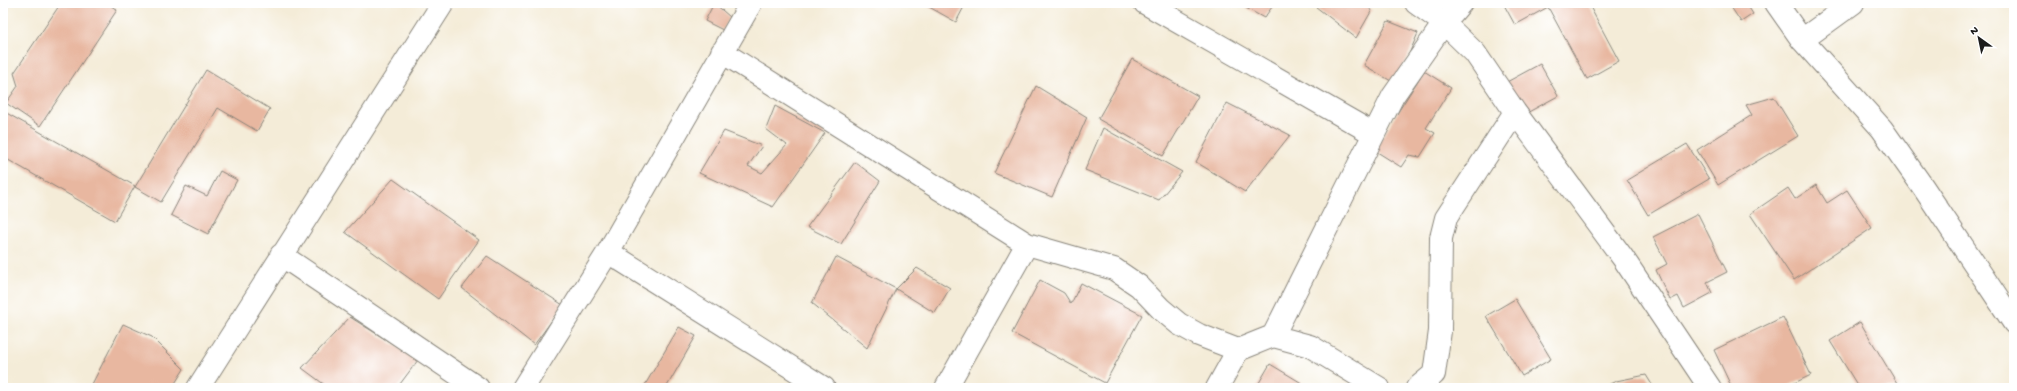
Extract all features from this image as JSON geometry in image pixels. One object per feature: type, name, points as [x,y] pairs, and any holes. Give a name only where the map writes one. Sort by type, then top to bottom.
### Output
[{"type":"street","points":[[198,388],[281,254],[443,3]]},
{"type":"street","points":[[523,388],[608,252],[751,3]]},
{"type":"street","points":[[1145,3],[1374,134]]},
{"type":"street","points":[[1416,3],[1444,23],[1475,53],[1515,112],[1623,258],[1710,388]]},
{"type":"street","points":[[1273,336],[1393,96],[1444,23],[1461,3]]},
{"type":"street","points":[[1776,3],[1802,40],[1882,129],[1928,193],[2014,323]]},
{"type":"street","points":[[1802,40],[1853,3]]},
{"type":"street","points":[[722,52],[1027,244],[1114,269],[1139,286],[1161,309],[1179,324],[1199,335],[1238,350]]},
{"type":"street","points":[[1417,388],[1434,374],[1440,331],[1441,238],[1446,218],[1515,112]]},
{"type":"street","points":[[946,388],[1027,244]]},
{"type":"street","points":[[608,252],[824,388]]},
{"type":"street","points":[[281,254],[478,388]]},
{"type":"street","points":[[1217,388],[1238,350],[1273,336],[1310,346],[1379,388]]},
{"type":"building","points":[[61,3],[107,3],[117,10],[40,126],[6,103],[18,86],[14,73]]},
{"type":"building","points":[[714,3],[730,17],[723,30],[705,21]]},
{"type":"building","points":[[922,3],[966,3],[956,22]]},
{"type":"building","points":[[1237,3],[1275,3],[1264,18]]},
{"type":"building","points":[[1311,3],[1361,3],[1372,10],[1356,38]]},
{"type":"building","points":[[1503,3],[1588,3],[1619,61],[1587,79],[1548,7],[1515,25]]},
{"type":"building","points":[[1737,3],[1746,3],[1753,14],[1741,22],[1731,7]]},
{"type":"building","points":[[1388,21],[1418,33],[1396,84],[1364,65]]},
{"type":"building","points":[[1132,59],[1198,96],[1163,156],[1098,119]]},
{"type":"building","points":[[1540,64],[1558,96],[1523,115],[1505,83]]},
{"type":"building","points":[[206,70],[270,109],[257,131],[218,108],[161,202],[135,187]]},
{"type":"building","points":[[1424,71],[1451,88],[1426,128],[1435,133],[1420,157],[1409,155],[1401,167],[1374,150]]},
{"type":"building","points":[[1036,86],[1087,117],[1052,197],[994,173]]},
{"type":"building","points":[[1774,97],[1798,136],[1718,185],[1697,150],[1752,115],[1746,105]]},
{"type":"building","points":[[1227,103],[1290,135],[1245,192],[1196,162]]},
{"type":"building","points":[[775,106],[825,133],[773,207],[699,173],[724,131],[762,146],[748,166],[762,173],[787,145],[766,129]]},
{"type":"building","points":[[3,111],[135,186],[115,221],[3,157]]},
{"type":"building","points":[[1103,128],[1182,172],[1159,200],[1085,170]]},
{"type":"building","points":[[1687,144],[1709,179],[1648,215],[1627,180]]},
{"type":"building","points":[[855,162],[880,181],[841,244],[807,227]]},
{"type":"building","points":[[220,171],[237,180],[208,234],[171,215],[186,186],[207,196]]},
{"type":"building","points":[[393,179],[479,240],[438,299],[345,232]]},
{"type":"building","points":[[1816,185],[1827,203],[1847,190],[1872,228],[1794,280],[1750,214],[1788,188],[1795,199]]},
{"type":"building","points":[[1698,214],[1727,272],[1707,282],[1712,293],[1684,308],[1678,296],[1670,300],[1656,270],[1667,264],[1653,237]]},
{"type":"building","points":[[487,256],[563,305],[534,345],[462,288]]},
{"type":"building","points":[[836,257],[896,289],[867,348],[812,303]]},
{"type":"building","points":[[917,268],[950,288],[935,313],[896,289]]},
{"type":"building","points":[[1040,280],[1064,293],[1071,304],[1081,283],[1142,315],[1105,383],[1012,333]]},
{"type":"building","points":[[1515,299],[1551,359],[1522,376],[1486,316]]},
{"type":"building","points":[[350,317],[418,360],[397,388],[329,388],[302,368]]},
{"type":"building","points":[[1783,317],[1811,375],[1784,388],[1732,388],[1714,350]]},
{"type":"building","points":[[1860,322],[1900,388],[1859,388],[1830,341]]},
{"type":"building","points":[[123,324],[152,337],[184,369],[172,388],[90,388]]},
{"type":"building","points":[[679,327],[696,336],[666,388],[651,388],[645,385]]},
{"type":"building","points":[[1270,364],[1310,388],[1256,388]]},
{"type":"building","points":[[1646,375],[1654,388],[1602,388],[1616,381]]}]
